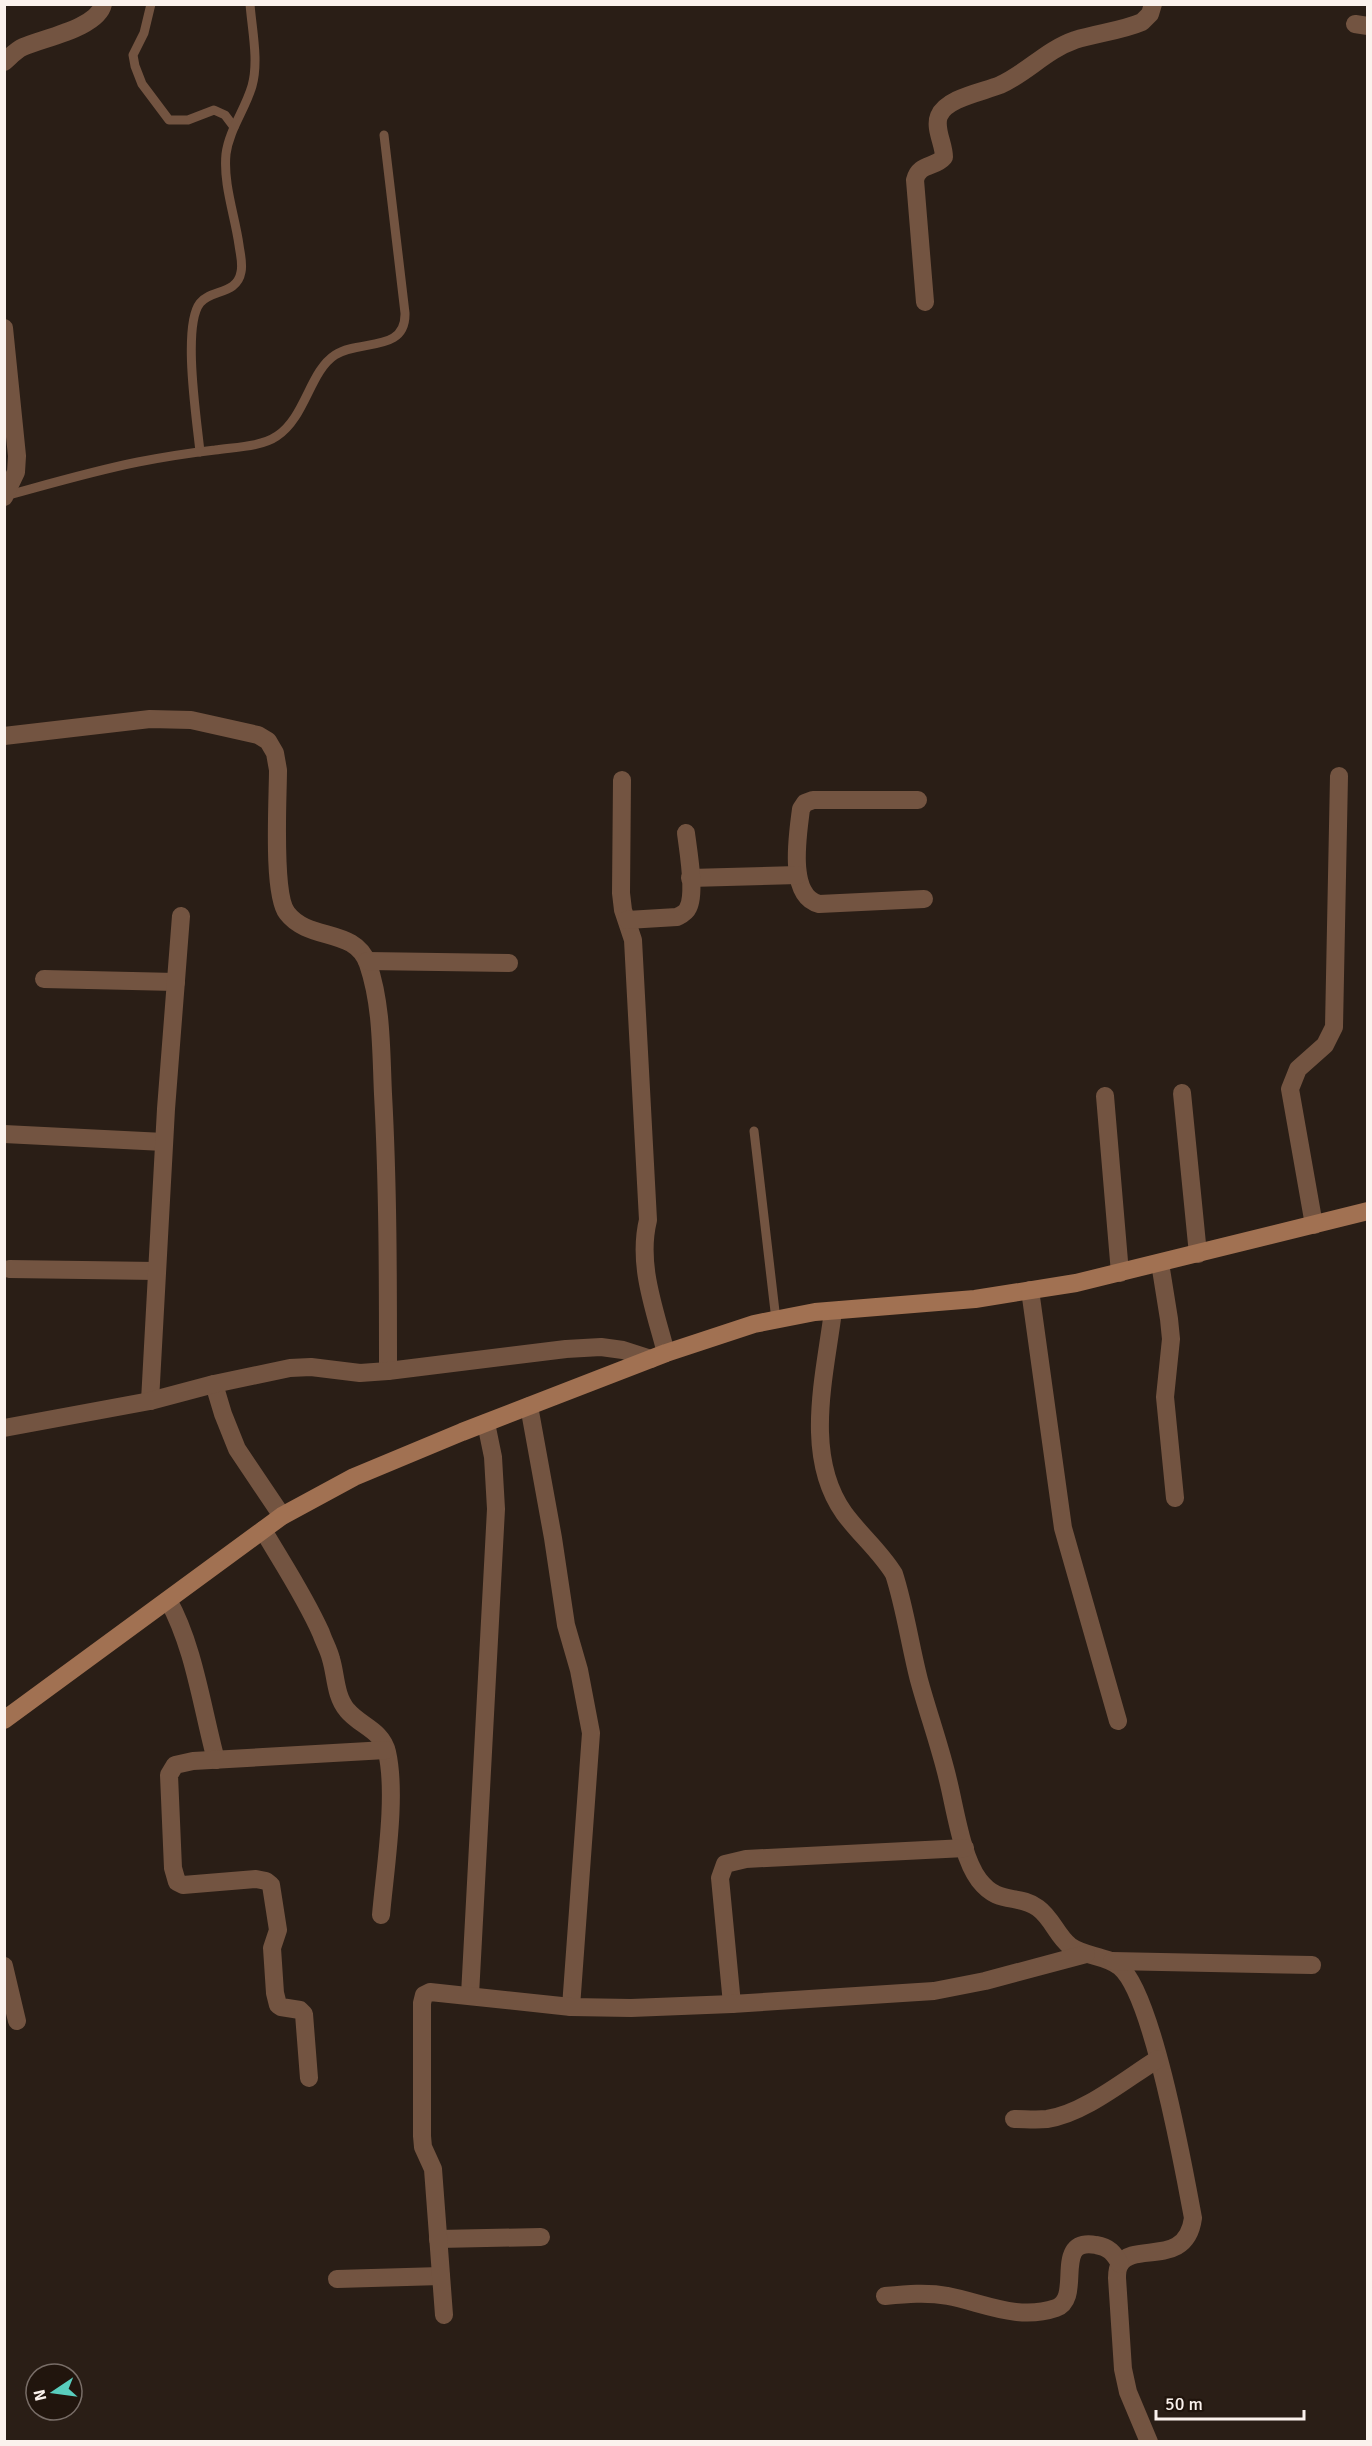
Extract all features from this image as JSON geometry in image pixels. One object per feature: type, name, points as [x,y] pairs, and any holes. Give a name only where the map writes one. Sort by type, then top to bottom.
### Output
[{"type":"main road","points":[[4,1719],[282,1516],[354,1477],[658,1356],[754,1324],[833,1311],[975,1299],[1030,1290],[1120,1273],[1368,1211]]},
{"type":"street","points":[[4,62],[20,48],[78,27],[94,18],[102,11],[103,4]]},
{"type":"street","points":[[925,302],[915,180],[921,168],[940,162],[944,157],[938,126],[940,113],[960,99],[998,86],[1018,76],[1052,50],[1074,41],[1142,22],[1150,14],[1153,4]]},
{"type":"street","points":[[4,328],[16,456],[16,472],[5,497]]},
{"type":"street","points":[[4,736],[150,719],[191,720],[243,730],[268,741],[275,753],[278,770],[279,891],[285,912],[298,924],[312,932],[347,940],[360,950],[367,961],[376,993],[380,1026],[387,1159],[388,1371]]},
{"type":"street","points":[[1314,1225],[1290,1089],[1298,1069],[1325,1045],[1334,1027],[1339,776]]},
{"type":"street","points":[[4,1428],[150,1401],[214,1384],[290,1368],[310,1367],[360,1373],[601,1347],[658,1356],[643,1243],[648,1220],[633,940],[621,893],[622,780]]},
{"type":"street","points":[[918,800],[813,800],[805,803],[801,809],[800,818],[798,875],[805,896],[819,904],[924,899]]},
{"type":"street","points":[[627,920],[666,918],[684,914],[690,901],[686,833]]},
{"type":"street","points":[[690,878],[798,875]]},
{"type":"street","points":[[150,1401],[164,1142],[181,916]]},
{"type":"street","points":[[367,961],[509,963]]},
{"type":"street","points":[[44,979],[176,982]]},
{"type":"street","points":[[1182,1093],[1198,1254]]},
{"type":"street","points":[[1105,1096],[1120,1273]]},
{"type":"street","points":[[4,1134],[164,1142]]},
{"type":"street","points":[[1160,1263],[1170,1319],[1171,1339],[1165,1397],[1175,1498]]},
{"type":"street","points":[[9,1269],[157,1271]]},
{"type":"street","points":[[1030,1290],[1063,1528],[1118,1721]]},
{"type":"street","points":[[833,1311],[820,1425],[826,1474],[831,1490],[844,1513],[885,1560],[894,1574],[919,1679],[965,1848],[977,1878],[996,1896],[1028,1903],[1038,1908],[1071,1946],[1086,1954],[1112,1961],[1312,1965]]},
{"type":"street","points":[[214,1384],[237,1449],[282,1516]]},
{"type":"street","points":[[529,1406],[566,1625],[579,1670],[591,1734],[571,2007]]},
{"type":"street","points":[[470,1995],[496,1509],[493,1457],[486,1423]]},
{"type":"street","points":[[263,1530],[299,1589],[320,1631],[332,1659],[340,1697],[346,1710],[381,1737],[387,1750],[390,1794],[381,1915]]},
{"type":"street","points":[[168,1600],[178,1619],[186,1643],[216,1760]]},
{"type":"street","points":[[309,2078],[304,2014],[300,2010],[281,2007],[276,2000],[273,1948],[278,1923],[271,1886],[266,1881],[256,1879],[183,1885],[174,1878],[169,1788],[171,1768],[182,1762],[387,1750]]},
{"type":"street","points":[[732,2004],[720,1878],[725,1864],[746,1859],[965,1848]]},
{"type":"street","points":[[444,2315],[433,2169],[423,2147],[422,2136],[422,2002],[424,1995],[430,1992],[470,1995],[571,2007],[631,2008],[732,2004],[934,1991],[985,1981],[1086,1954]]},
{"type":"street","points":[[1112,1961],[1122,1968],[1130,1979],[1158,2059],[1181,2152],[1193,2218],[1187,2238],[1170,2249],[1128,2258],[1120,2264],[1116,2278],[1123,2369],[1128,2392],[1148,2441]]},
{"type":"street","points":[[4,1966],[17,2021]]},
{"type":"street","points":[[1014,2119],[1047,2118],[1079,2108],[1158,2059]]},
{"type":"street","points":[[438,2239],[541,2237]]},
{"type":"street","points":[[885,2296],[924,2293],[947,2296],[1008,2312],[1044,2311],[1059,2307],[1066,2298],[1069,2290],[1069,2262],[1072,2254],[1078,2248],[1094,2245],[1106,2248],[1115,2253],[1120,2264]]},
{"type":"street","points":[[337,2279],[441,2276]]},
{"type":"lane","points":[[151,4],[144,33],[133,56],[142,84],[169,120],[188,120],[214,110],[225,115],[234,127]]},
{"type":"lane","points":[[200,452],[191,354],[194,314],[200,303],[233,286],[239,280],[242,266],[227,174],[226,154],[234,127],[253,83],[254,51],[250,4]]},
{"type":"lane","points":[[5,497],[90,473],[250,445],[276,438],[298,414],[329,359],[348,349],[385,342],[399,335],[405,325],[405,313],[384,135]]},
{"type":"lane","points":[[754,1131],[776,1320]]}]
